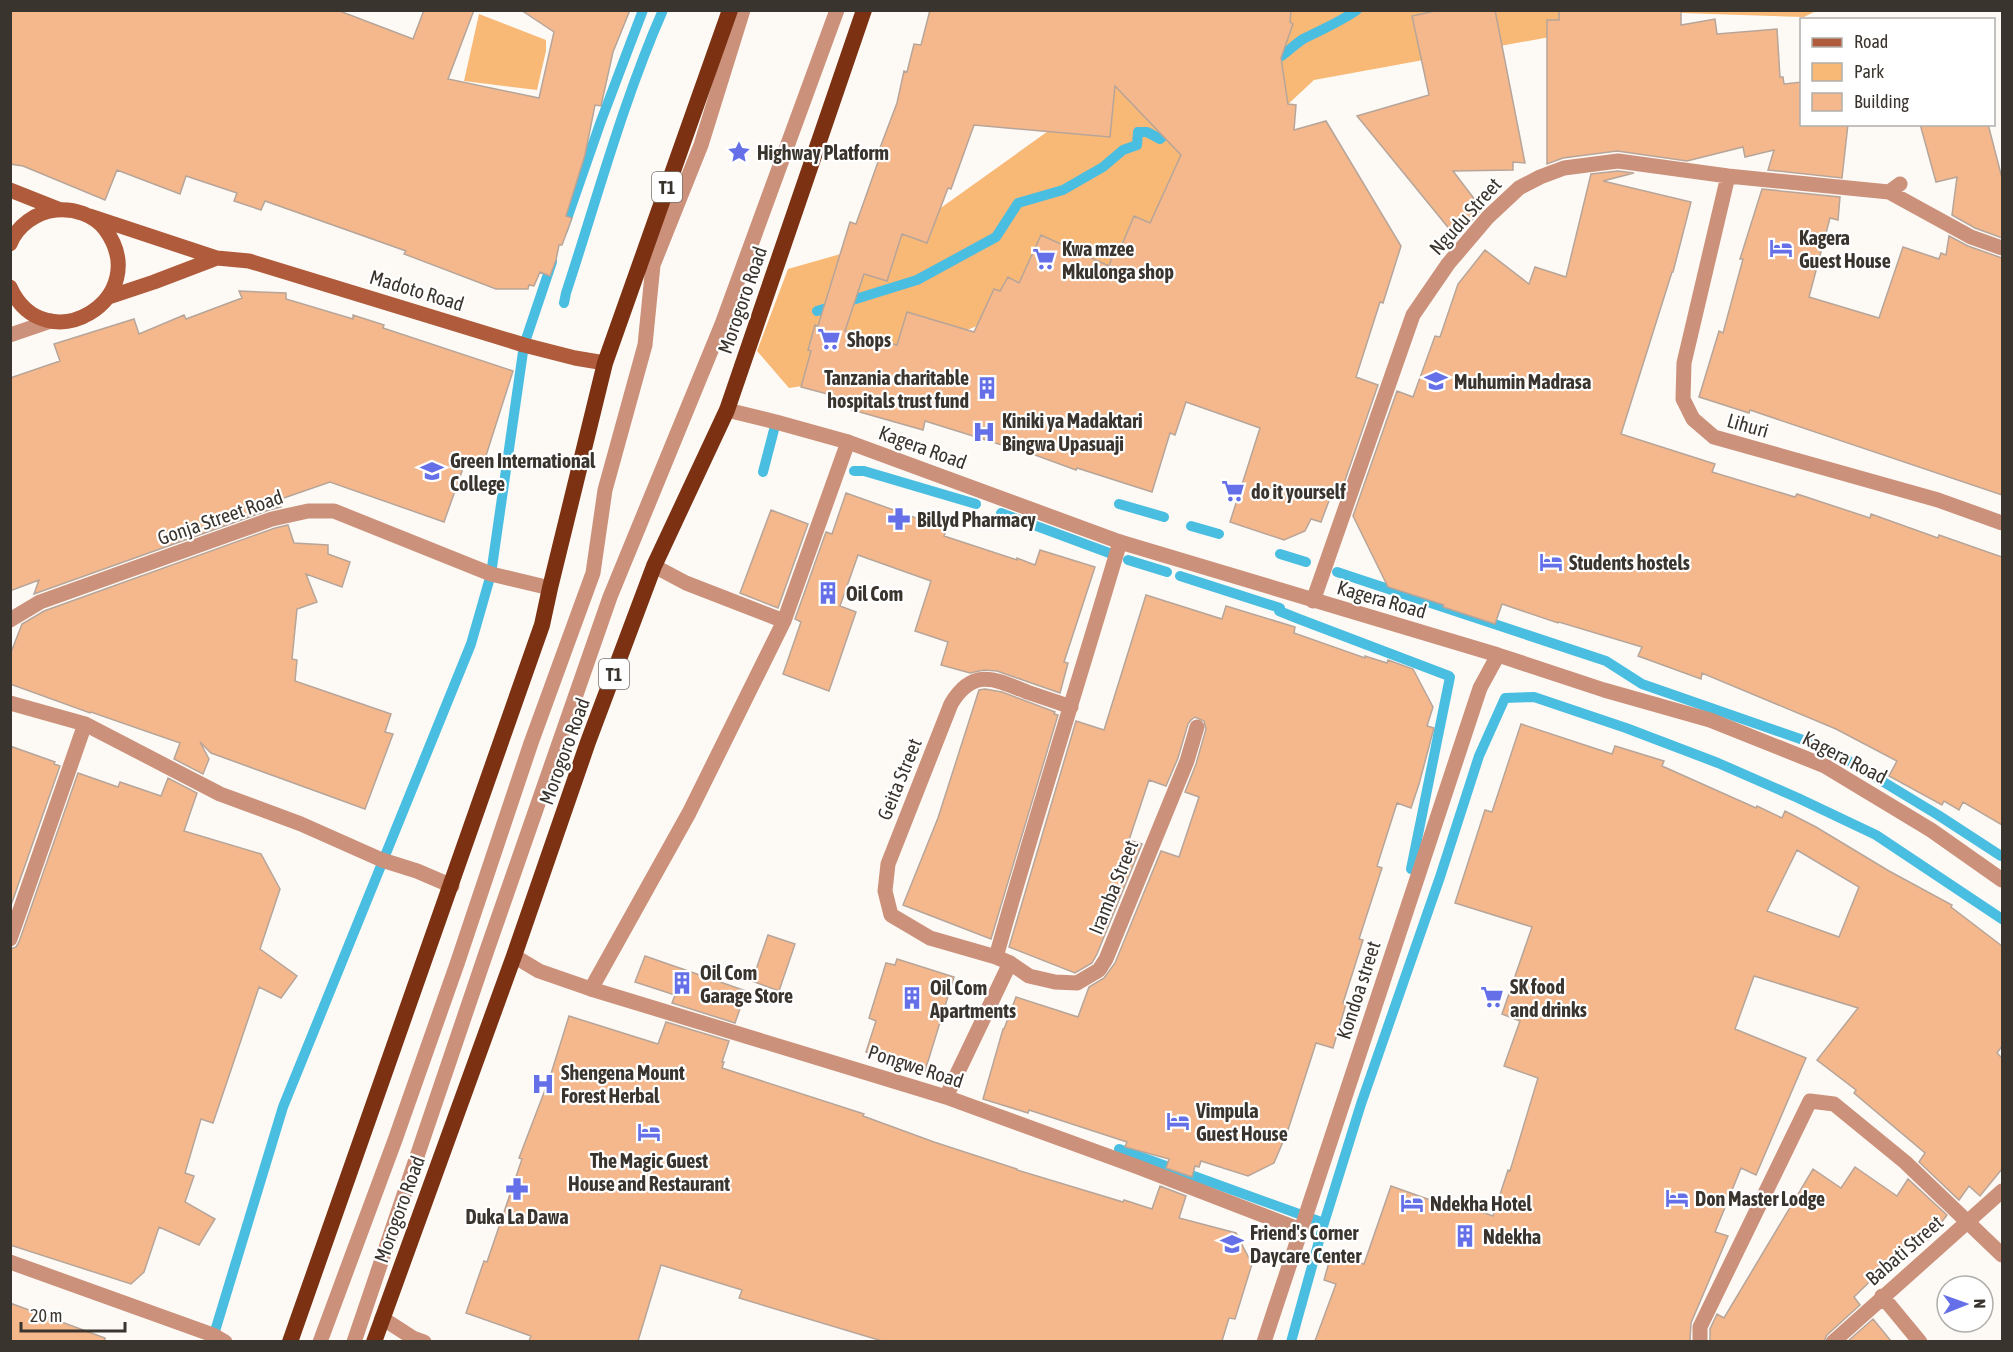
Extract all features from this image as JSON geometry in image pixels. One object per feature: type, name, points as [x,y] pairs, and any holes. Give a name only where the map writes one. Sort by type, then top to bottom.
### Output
[{"type":"highway","name":"T1","points":[[290,1341],[542,625],[605,363],[730,10]]},
{"type":"highway","name":"Morogoro Road","points":[[374,1341],[514,956],[588,742],[654,566],[727,410],[864,10]]},
{"type":"main road","points":[[10,190],[58,209]]},
{"type":"main road","name":"Madoto Road","points":[[58,209],[75,210],[217,258],[249,261],[524,345],[605,363]]},
{"type":"main road","points":[[10,244],[21,227],[32,218],[58,209]]},
{"type":"main road","points":[[10,287],[28,310],[51,321],[68,322],[84,318],[98,309],[109,297],[115,285],[118,255],[103,226],[90,216]]},
{"type":"main road","name":"Madoto Road","points":[[109,297],[217,258]]},
{"type":"street","name":"Morogoro Road","points":[[320,1341],[403,1118],[531,743],[593,573],[605,490],[645,345],[653,265],[701,145],[743,10]]},
{"type":"street","name":"Morogoro Road","points":[[354,1341],[610,597],[722,324],[837,10]]},
{"type":"street","name":"Ngudu Street","points":[[1313,601],[1413,315],[1448,264],[1488,217],[1519,188],[1540,177],[1564,168],[1618,161],[1728,176],[1894,188],[1971,237],[2002,248]]},
{"type":"street","name":"Lihuri","points":[[1728,176],[1684,363],[1683,399],[1693,419],[1714,437],[1938,500],[2002,523]]},
{"type":"street","points":[[10,335],[51,321]]},
{"type":"street","name":"Kagera Road","points":[[727,410],[848,442],[1120,542],[1498,655],[1604,690],[1710,720],[1825,766],[1921,824],[2002,880]]},
{"type":"street","points":[[591,989],[689,813],[784,621],[848,442]]},
{"type":"street","name":"Gonja Street Road","points":[[10,620],[40,602],[272,519],[308,511],[334,511],[491,574],[550,588]]},
{"type":"street","points":[[946,1097],[1003,960],[1015,886],[1120,542]]},
{"type":"street","points":[[654,566],[686,583],[784,621]]},
{"type":"street","name":"Kondoa street","points":[[1264,1341],[1480,688],[1498,655]]},
{"type":"street","name":"Geita Street","points":[[974,950],[930,938],[891,915],[885,891],[888,864],[951,704],[958,692],[968,684],[993,679],[1071,707]]},
{"type":"street","points":[[10,703],[85,724],[219,794],[302,824],[382,860],[417,871],[452,886]]},
{"type":"street","points":[[10,939],[85,724]]},
{"type":"street","name":"Iramba Street","points":[[974,950],[1003,960],[1029,975],[1055,982],[1077,983],[1099,970],[1106,959],[1187,761],[1197,727]]},
{"type":"street","name":"Pongwe Road","points":[[514,956],[539,971],[591,989],[946,1097],[1138,1167],[1301,1230]]},
{"type":"street","points":[[1700,1341],[1700,1327],[1810,1101],[1834,1104],[1905,1162],[2002,1255]]},
{"type":"street","name":"Babati Street","points":[[1833,1341],[2002,1191]]},
{"type":"street","points":[[10,1262],[225,1341]]},
{"type":"street","points":[[1882,1296],[1920,1341]]},
{"type":"street","points":[[382,1318],[413,1338],[424,1341]]},
{"type":"green space","points":[[1262,11],[1816,11],[1804,17],[1681,13],[1314,80],[1254,136],[1206,222],[1070,288],[847,379],[789,388],[757,351],[788,269],[900,237],[1163,49]]},
{"type":"green space","points":[[479,14],[546,40],[546,51],[537,90],[464,81]]},
{"type":"building","points":[[10,10],[337,10],[413,39],[424,10],[474,10],[448,79],[539,98],[554,32],[521,10],[630,10],[613,52],[601,106],[595,105],[585,155],[566,216],[572,218],[562,245],[559,245],[550,276],[540,272],[534,286],[529,285],[528,289],[496,289],[404,254],[406,251],[265,201],[261,210],[234,201],[237,193],[186,176],[180,194],[117,170],[105,200],[23,166],[10,164]]},
{"type":"building","points":[[930,10],[1291,10],[1290,22],[1293,24],[1281,58],[1288,104],[1296,105],[1294,130],[1326,121],[1401,246],[1356,377],[1378,385],[1341,492],[1336,482],[1321,522],[1311,519],[1305,531],[1284,540],[1230,522],[1260,428],[1186,402],[1175,435],[1170,433],[1152,492],[1077,468],[1076,470],[1005,444],[1005,446],[925,421],[923,430],[828,403],[831,395],[801,387],[811,351],[808,350],[815,325],[818,326],[850,222],[856,224],[878,162],[875,161],[897,103],[904,71],[907,72],[914,44],[921,45]],"holes":[[[1115,86],[1181,155],[1150,223],[1134,216],[1121,247],[1116,245],[1109,266],[1041,235],[1019,283],[1008,277],[1000,291],[994,289],[974,332],[907,312],[897,345],[845,331],[864,274],[887,281],[902,234],[927,243],[948,188],[951,189],[974,125],[1110,137]]]},
{"type":"building","points":[[1439,10],[1495,10],[1525,163],[1513,162],[1513,170],[1453,171],[1482,209],[1456,237],[1357,116],[1429,95],[1412,16]]},
{"type":"building","points":[[1559,10],[1681,10],[1681,25],[1715,19],[1717,34],[1777,29],[1780,77],[1783,77],[1784,84],[1800,82],[1800,126],[1848,126],[1842,178],[1768,170],[1774,150],[1745,157],[1743,147],[1687,161],[1617,151],[1563,158],[1547,164],[1547,20],[1559,20]]},
{"type":"building","points":[[1921,126],[1989,126],[2002,178],[2002,238],[1975,228],[1952,215],[1957,177],[1936,182]]},
{"type":"building","points":[[1618,171],[1634,173],[1603,181],[1691,202],[1673,272],[1621,434],[1715,464],[1712,472],[1795,497],[1797,494],[1870,518],[1871,514],[1938,538],[1939,535],[2002,557],[2002,825],[1963,802],[1959,810],[1944,801],[1942,805],[1889,776],[1897,761],[1836,729],[1702,673],[1701,679],[1638,656],[1642,647],[1502,604],[1495,624],[1388,587],[1353,516],[1397,391],[1413,397],[1435,336],[1440,337],[1458,284],[1485,250],[1529,284],[1535,267],[1566,277],[1591,174]]},
{"type":"building","points":[[1762,189],[1840,197],[1838,220],[1830,218],[1809,297],[1879,318],[1903,247],[1939,259],[1941,253],[1946,255],[1949,236],[1968,246],[2002,258],[2002,495],[1750,410],[1749,413],[1699,397],[1719,331],[1723,333],[1743,259],[1740,259]]},
{"type":"building","points":[[239,291],[286,293],[286,299],[353,319],[353,315],[384,325],[383,328],[513,371],[483,465],[466,460],[444,522],[330,482],[278,500],[281,507],[34,594],[39,580],[10,591],[10,378],[60,361],[54,344],[134,319],[139,334],[184,315],[186,319],[242,298]]},
{"type":"building","points":[[846,493],[947,529],[944,536],[1017,560],[1017,558],[1035,565],[1040,550],[1095,567],[1064,662],[1068,663],[1060,693],[997,671],[984,670],[970,673],[941,665],[948,642],[915,631],[931,581],[858,555],[840,606],[856,612],[829,691],[783,674],[801,622],[795,619],[826,532],[832,534]]},
{"type":"building","points":[[771,510],[808,524],[778,608],[740,593]]},
{"type":"building","points":[[288,525],[294,543],[328,545],[328,554],[350,562],[342,587],[306,574],[317,602],[297,609],[292,659],[297,660],[295,681],[391,714],[385,732],[393,734],[365,809],[211,753],[200,742],[209,759],[203,774],[174,759],[180,743],[10,684],[10,655],[22,624],[44,611]]},
{"type":"building","points":[[1146,595],[1222,619],[1226,606],[1295,627],[1294,633],[1365,658],[1365,656],[1387,663],[1388,660],[1413,669],[1433,707],[1427,726],[1434,728],[1411,808],[1397,803],[1377,866],[1382,868],[1359,939],[1363,940],[1343,1003],[1346,1004],[1333,1048],[1316,1043],[1288,1130],[1274,1163],[1248,1176],[1201,1161],[1199,1167],[1195,1166],[1192,1177],[1166,1168],[1169,1159],[1125,1147],[1127,1142],[1029,1110],[1028,1113],[983,1099],[1003,1029],[1016,997],[1078,1017],[1089,987],[1104,978],[1115,963],[1161,851],[1179,857],[1199,797],[1185,792],[1206,729],[1204,721],[1195,717],[1188,724],[1178,758],[1166,786],[1149,780],[1129,840],[1142,844],[1092,963],[1075,973],[1009,947],[1076,721],[1104,730]]},
{"type":"building","points":[[979,690],[1002,692],[1058,715],[991,939],[903,905],[938,818]]},
{"type":"building","points":[[1521,724],[1612,754],[1615,746],[1664,761],[1662,766],[1756,808],[1757,806],[1782,818],[1785,811],[1952,905],[1951,907],[2002,946],[2002,1046],[1997,1053],[2002,1058],[2002,1169],[1980,1196],[1969,1186],[1959,1200],[1919,1162],[1925,1153],[1854,1093],[1856,1090],[1817,1060],[1858,1008],[1754,976],[1735,1029],[1806,1058],[1756,1175],[1741,1168],[1715,1232],[1728,1236],[1691,1323],[1690,1341],[1315,1341],[1336,1284],[1324,1280],[1331,1255],[1364,1264],[1391,1186],[1450,1207],[1452,1201],[1493,1216],[1508,1170],[1510,1171],[1538,1078],[1504,1066],[1520,1021],[1502,1014],[1532,927],[1455,903],[1485,810],[1492,812]],"holes":[[[1797,850],[1859,887],[1839,937],[1767,911]]]},
{"type":"building","points":[[10,746],[55,762],[54,764],[60,766],[10,908]]},
{"type":"building","points":[[78,773],[118,787],[120,782],[161,796],[168,778],[197,793],[184,831],[261,854],[280,889],[260,949],[297,976],[281,998],[259,987],[213,1123],[201,1119],[185,1173],[194,1176],[185,1202],[215,1219],[199,1245],[159,1227],[144,1272],[131,1284],[10,1245],[10,949],[16,947],[19,942]]},
{"type":"building","points":[[768,935],[795,944],[779,991],[752,981]]},
{"type":"building","name":"Oil Com Garage Store","points":[[645,956],[746,991],[735,1023],[672,1003],[675,995],[635,982]]},
{"type":"building","name":"Oil Com Apartments","points":[[897,959],[954,977],[925,1071],[866,1052],[876,1021],[869,1018],[886,963],[895,965]]},
{"type":"building","points":[[569,1016],[658,1044],[666,1022],[729,1041],[722,1068],[864,1114],[863,1116],[1017,1170],[1123,1202],[1124,1200],[1152,1209],[1160,1186],[1186,1196],[1179,1218],[1236,1233],[1252,1264],[1235,1319],[1229,1318],[1222,1341],[882,1341],[739,1298],[742,1290],[661,1265],[638,1341],[529,1341],[531,1336],[466,1313],[484,1261],[487,1262],[522,1159],[519,1158],[550,1077]]},
{"type":"building","points":[[1855,1167],[1897,1196],[1908,1179],[1947,1215],[1928,1240],[1919,1233],[1854,1297],[1860,1305],[1827,1335],[1824,1341],[1710,1341],[1710,1329],[1717,1314],[1724,1318],[1813,1169],[1841,1188]]},
{"type":"building","points":[[10,1303],[105,1338],[105,1341],[10,1341]]},
{"type":"building","points":[[1873,1319],[1891,1341],[1848,1341]]},
{"type":"waterway","points":[[563,230],[643,10]]},
{"type":"waterway","points":[[564,303],[635,79],[663,10]]},
{"type":"waterway","points":[[1269,62],[1279,58],[1305,38],[1357,10]]},
{"type":"waterway","points":[[817,311],[917,280],[996,237],[1018,203],[1063,190],[1103,167],[1123,150],[1137,145],[1138,132],[1147,132],[1160,139],[1174,127]]},
{"type":"waterway","points":[[212,1341],[283,1107],[471,644],[491,574],[524,345],[552,262]]},
{"type":"waterway","points":[[763,472],[776,422]]},
{"type":"waterway","points":[[854,471],[864,471],[976,504]]},
{"type":"waterway","points":[[1119,504],[1164,517]]},
{"type":"waterway","points":[[1001,513],[1112,554]]},
{"type":"waterway","points":[[1191,526],[1219,534]]},
{"type":"waterway","points":[[1280,554],[1306,562]]},
{"type":"waterway","points":[[1128,560],[1167,572]]},
{"type":"waterway","points":[[1337,572],[1606,661],[1642,684],[1829,749],[2001,856]]},
{"type":"waterway","points":[[1180,576],[1280,608],[1279,611],[1449,676]]},
{"type":"waterway","points":[[1411,869],[1450,677]]},
{"type":"waterway","points":[[1291,1342],[1324,1223],[1361,1104],[1440,877],[1479,756],[1505,698],[1534,697],[1626,728],[1718,763],[1798,798],[1876,835],[2002,919]]},
{"type":"waterway","points":[[1119,1149],[1324,1223]]},
{"type":"place","name":"Highway Platform","points":[[739,152]]},
{"type":"place","name":"Kagera Guest House","points":[[1781,248]]},
{"type":"place","name":"Kwa mzee Mkulonga shop","points":[[1044,259]]},
{"type":"place","name":"Shops","points":[[829,339]]},
{"type":"place","name":"Muhumin Madrasa","points":[[1436,381]]},
{"type":"place","name":"Tanzania charitable hospitals trust fund","points":[[987,388]]},
{"type":"place","name":"Kiniki ya Madaktari Bingwa Upasuaji","points":[[984,432]]},
{"type":"place","name":"Green International College","points":[[432,471]]},
{"type":"place","name":"do it yourself","points":[[1233,491]]},
{"type":"place","name":"Billyd Pharmacy","points":[[899,519]]},
{"type":"place","name":"Students hostels","points":[[1551,562]]},
{"type":"place","name":"Oil Com","points":[[828,593]]},
{"type":"place","name":"Oil Com Garage Store","points":[[682,983]]},
{"type":"place","name":"SK food and drinks","points":[[1492,997]]},
{"type":"place","name":"Oil Com Apartments","points":[[912,998]]},
{"type":"place","name":"Shengena Mount Forest Herbal","points":[[543,1084]]},
{"type":"place","name":"Vimpula Guest House","points":[[1178,1121]]},
{"type":"place","name":"The Magic Guest House and Restaurant","points":[[649,1132]]},
{"type":"place","name":"Duka La Dawa","points":[[517,1189]]},
{"type":"place","name":"Don Master Lodge","points":[[1677,1198]]},
{"type":"place","name":"Ndekha Hotel","points":[[1412,1203]]},
{"type":"place","name":"Ndekha","points":[[1465,1236]]},
{"type":"place","name":"Friend's Corner Daycare Center","points":[[1232,1244]]}]
